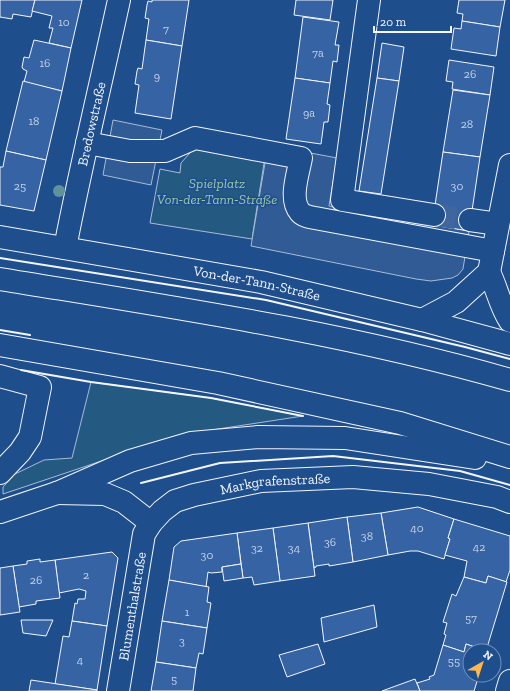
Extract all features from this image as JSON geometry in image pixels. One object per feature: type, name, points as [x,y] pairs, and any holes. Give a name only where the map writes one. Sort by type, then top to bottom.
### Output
[{"type":"main road","name":"Bredowstraße","points":[[65,248],[77,183],[118,0]]},
{"type":"main road","points":[[369,0],[342,200],[434,215]]},
{"type":"main road","points":[[87,143],[130,151],[165,151],[196,138],[301,158],[295,204],[301,214],[491,262]]},
{"type":"main road","points":[[422,320],[456,302],[491,262],[502,228],[510,166]]},
{"type":"main road","points":[[470,220],[502,228]]},
{"type":"main road","name":"Von-der-Tann-Straße","points":[[0,238],[260,282],[422,320],[510,344]]},
{"type":"main road","points":[[491,262],[502,308],[510,321]]},
{"type":"main road","points":[[0,279],[200,312],[381,346],[510,380]]},
{"type":"main road","points":[[0,345],[218,383],[400,423],[510,458]]},
{"type":"main road","points":[[0,376],[40,386],[30,437],[20,452],[0,472]]},
{"type":"main road","points":[[0,512],[57,493],[130,461],[192,443],[258,437],[345,438],[510,464]]},
{"type":"main road","name":"Markgrafenstraße","points":[[151,523],[162,511],[175,501],[194,495],[261,481],[353,477],[429,484],[497,497],[510,502]]},
{"type":"main road","points":[[57,493],[105,494],[124,502],[151,523]]},
{"type":"main road","name":"Blumenthalstraße","points":[[118,691],[144,534],[151,523]]},
{"type":"main road","points":[[508,691],[510,681]]},
{"type":"green space","name":"Spielplatz Von-der-Tann-Straße","points":[[198,144],[265,157],[252,239],[150,223],[160,169],[180,173],[181,163]]},
{"type":"green space","points":[[91,382],[211,398],[303,416],[179,435],[3,494],[3,487],[15,474],[44,460],[72,458]]},
{"type":"shaded area","points":[[113,120],[162,130],[151,185],[103,175]]},
{"type":"shaded area","points":[[268,145],[337,158],[329,206],[469,231],[463,269],[458,275],[452,278],[431,281],[251,246]]},
{"type":"building","points":[[0,0],[35,0],[31,17],[13,14],[12,19],[0,17]]},
{"type":"building","points":[[35,0],[82,0],[71,48],[49,43],[53,28],[49,28],[52,16],[32,11]]},
{"type":"building","points":[[152,0],[189,0],[182,46],[146,40],[149,19],[145,18],[148,1],[152,2]]},
{"type":"building","points":[[296,0],[333,0],[330,20],[294,15]]},
{"type":"building","points":[[459,0],[505,0],[500,27],[462,21],[463,14],[457,13]]},
{"type":"building","points":[[303,17],[339,22],[335,45],[339,45],[337,62],[333,61],[330,83],[295,78]]},
{"type":"building","points":[[462,21],[500,27],[496,56],[451,49],[454,28],[461,29]]},
{"type":"building","points":[[34,40],[71,48],[62,91],[24,82],[27,71],[22,67],[24,57],[29,58]]},
{"type":"building","points":[[146,40],[182,46],[171,119],[135,113],[139,85],[135,84],[138,68],[142,69]]},
{"type":"building","points":[[382,43],[404,47],[399,81],[377,78]]},
{"type":"building","points":[[449,60],[494,67],[490,95],[452,89],[453,82],[446,81]]},
{"type":"building","points":[[295,78],[330,83],[327,104],[330,105],[328,122],[324,122],[321,144],[286,139]]},
{"type":"building","points":[[377,78],[399,81],[381,194],[359,191]]},
{"type":"building","points":[[23,81],[62,91],[46,160],[6,151]]},
{"type":"building","points":[[453,90],[490,95],[480,157],[443,152]]},
{"type":"building","points":[[6,151],[46,160],[34,211],[0,205],[0,167],[3,167]]},
{"type":"building","points":[[443,152],[480,157],[469,231],[432,225]]},
{"type":"building","points":[[418,507],[454,519],[448,538],[450,539],[444,559],[418,551],[388,555],[381,513]]},
{"type":"building","points":[[381,513],[388,555],[353,562],[347,517]]},
{"type":"building","points":[[347,517],[353,562],[329,566],[329,564],[316,566],[314,568],[308,523]]},
{"type":"building","points":[[454,519],[510,536],[510,570],[506,582],[488,576],[486,583],[464,577],[467,561],[445,555],[450,539],[448,538]]},
{"type":"building","points":[[308,523],[315,576],[280,581],[273,528]]},
{"type":"building","points":[[273,528],[280,581],[254,585],[252,577],[243,578],[237,533]]},
{"type":"building","points":[[237,533],[241,564],[222,567],[222,572],[208,572],[206,587],[169,580],[174,547],[181,541]]},
{"type":"building","points":[[112,552],[118,558],[107,626],[72,621],[75,603],[77,604],[78,599],[85,599],[86,591],[79,589],[59,593],[55,560]]},
{"type":"building","points":[[40,559],[40,562],[55,560],[60,598],[36,601],[36,604],[19,607],[13,566],[27,564],[27,561]]},
{"type":"building","points":[[241,564],[243,578],[224,581],[222,567]]},
{"type":"building","points":[[13,566],[20,612],[0,615],[0,568]]},
{"type":"building","points":[[488,576],[507,582],[488,643],[462,643],[462,651],[443,645],[447,623],[443,622],[452,594],[456,596],[464,577],[486,583]]},
{"type":"building","points":[[169,580],[209,587],[207,602],[211,603],[207,628],[162,621]]},
{"type":"building","points":[[374,605],[377,627],[324,642],[321,618]]},
{"type":"building","points":[[21,620],[53,620],[46,636],[23,633]]},
{"type":"building","points":[[72,621],[107,626],[97,690],[55,684],[63,636],[69,637]]},
{"type":"building","points":[[162,621],[207,628],[203,654],[199,653],[196,668],[156,662]]},
{"type":"building","points":[[318,644],[325,664],[287,677],[279,655]]},
{"type":"building","points":[[443,645],[462,651],[462,683],[476,683],[474,691],[420,691],[417,683],[430,679],[429,677],[434,675]]},
{"type":"building","points":[[156,662],[196,668],[193,691],[151,691]]},
{"type":"building","points":[[415,679],[420,691],[382,691]]},
{"type":"building","points":[[31,680],[97,690],[97,691],[29,691]]},
{"type":"tunnel","points":[[434,215],[470,220]]},
{"type":"wall","points":[[0,258],[266,300],[510,359]]},
{"type":"wall","points":[[0,330],[30,335]]},
{"type":"wall","points":[[21,370],[91,382],[211,398],[303,416]]},
{"type":"wall","points":[[141,483],[220,463],[333,456],[460,471],[510,485]]}]
